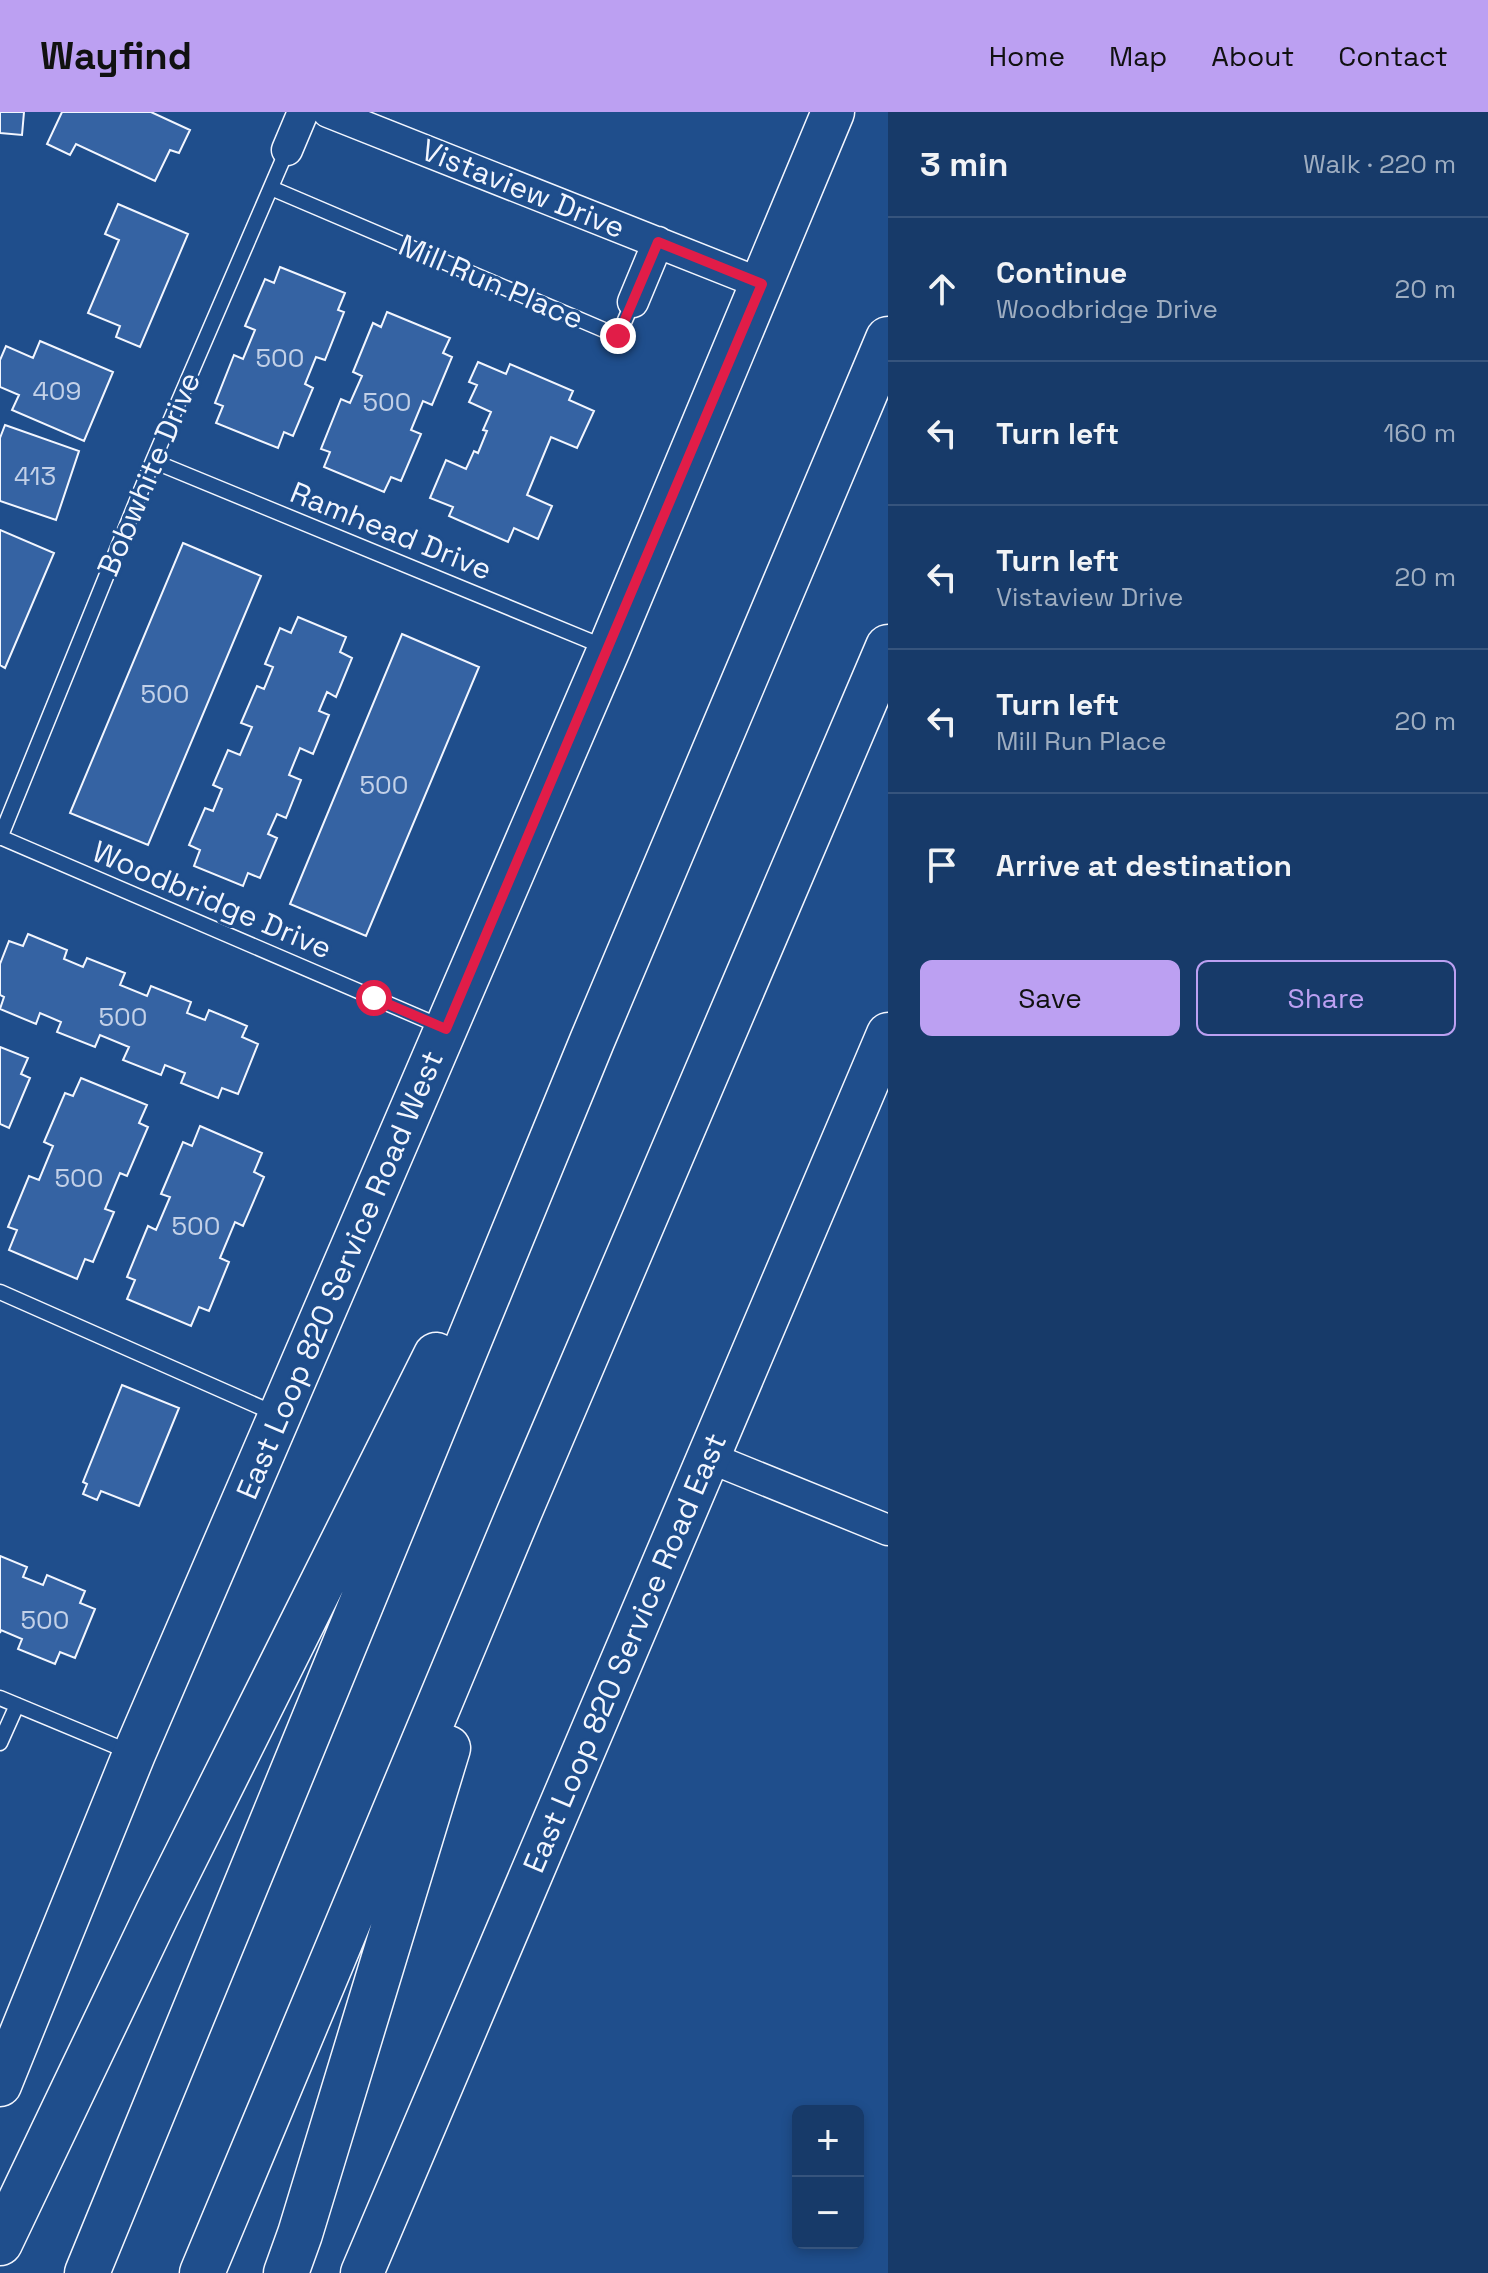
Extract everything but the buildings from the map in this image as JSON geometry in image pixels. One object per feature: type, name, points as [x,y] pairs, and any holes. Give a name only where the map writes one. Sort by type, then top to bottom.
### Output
[{"type":"highway","points":[[87,2273],[592,1041],[888,339]]},
{"type":"highway","points":[[202,2273],[519,1513],[888,647]]},
{"type":"highway","points":[[859,715],[888,682]]},
{"type":"highway","points":[[0,2243],[158,1912],[592,1041]]},
{"type":"highway","points":[[286,2273],[519,1513]]},
{"type":"main road","name":"East Loop 820 Service Road West","points":[[0,2085],[134,1754],[609,649],[833,112]]},
{"type":"main road","name":"East Loop 820 Service Road East","points":[[362,2273],[888,1034]]},
{"type":"street","name":"Bobwhite Drive","points":[[287,150],[303,112]]},
{"type":"street","name":"Vistaview Drive","points":[[328,112],[762,284]]},
{"type":"street","name":"Mill Run Place","points":[[633,302],[658,242]]},
{"type":"street","points":[[708,1457],[888,1530]]},
{"type":"lane","name":"Bobwhite Drive","points":[[0,838],[153,461],[287,150]]},
{"type":"lane","name":"Mill Run Place","points":[[271,188],[618,336],[633,302]]},
{"type":"lane","name":"Ramhead Drive","points":[[153,461],[609,649]]},
{"type":"lane","name":"Woodbridge Drive","points":[[0,838],[446,1029]]},
{"type":"lane","points":[[0,1292],[279,1415]]},
{"type":"lane","points":[[0,1698],[134,1754]]},
{"type":"lane","points":[[0,1743],[17,1705]]},
{"type":"route","points":[[374,998],[446,1029],[762,284],[658,242],[618,336]]}]
